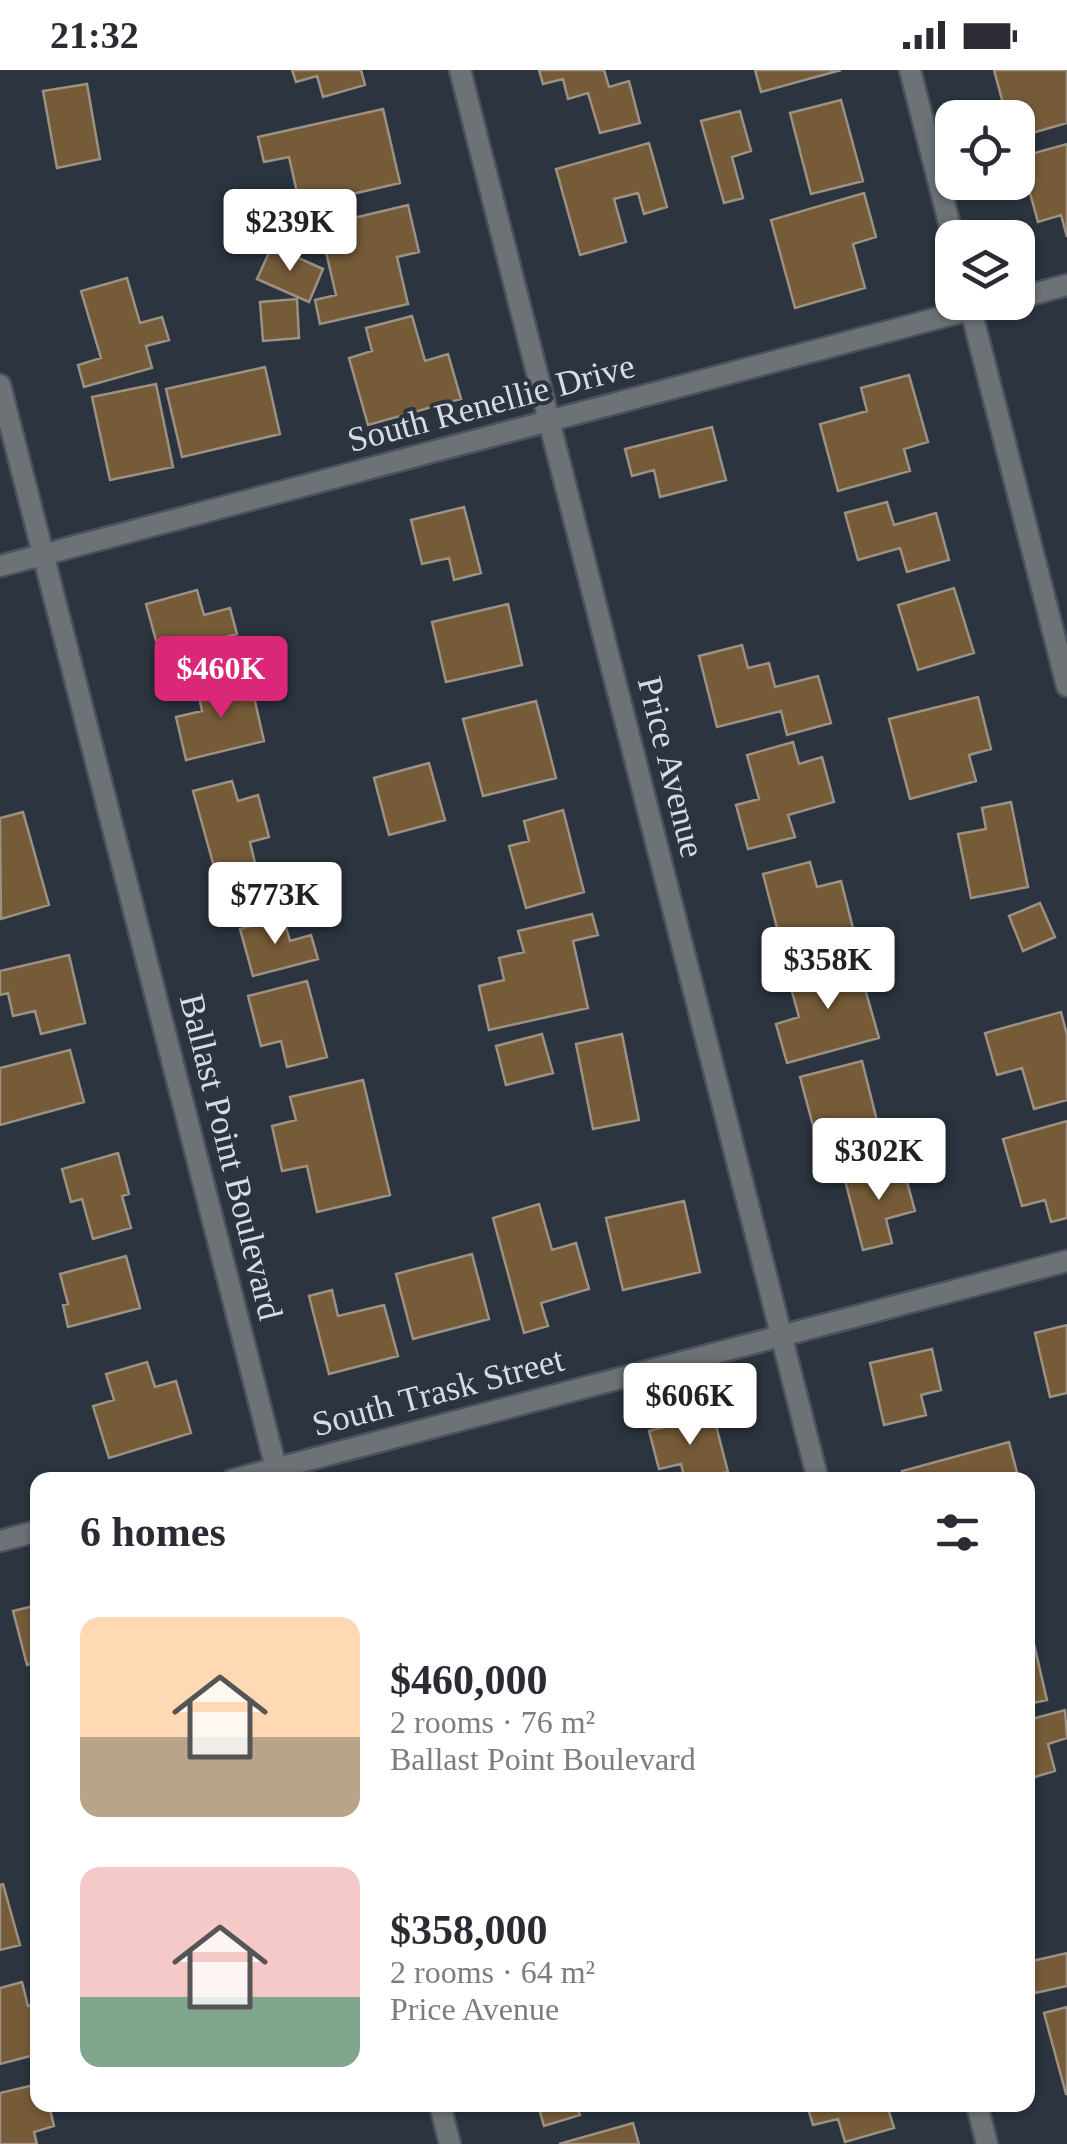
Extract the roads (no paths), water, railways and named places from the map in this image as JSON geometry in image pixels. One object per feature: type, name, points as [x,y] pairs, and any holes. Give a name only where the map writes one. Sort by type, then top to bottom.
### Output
[{"type":"street","name":"Price Avenue","points":[[460,70],[816,1472]]},
{"type":"street","points":[[910,70],[948,220]]},
{"type":"street","points":[[1035,293],[1067,285]]},
{"type":"street","name":"South Renellie Drive","points":[[0,566],[935,316]]},
{"type":"street","points":[[974,320],[1067,686]]},
{"type":"street","name":"Ballast Point Boulevard","points":[[0,385],[277,1472]]},
{"type":"street","name":"South Trask Street","points":[[285,1472],[1067,1261]]},
{"type":"street","points":[[0,1541],[30,1533]]},
{"type":"street","points":[[442,2112],[450,2144]]},
{"type":"street","points":[[980,2112],[988,2144]]}]
